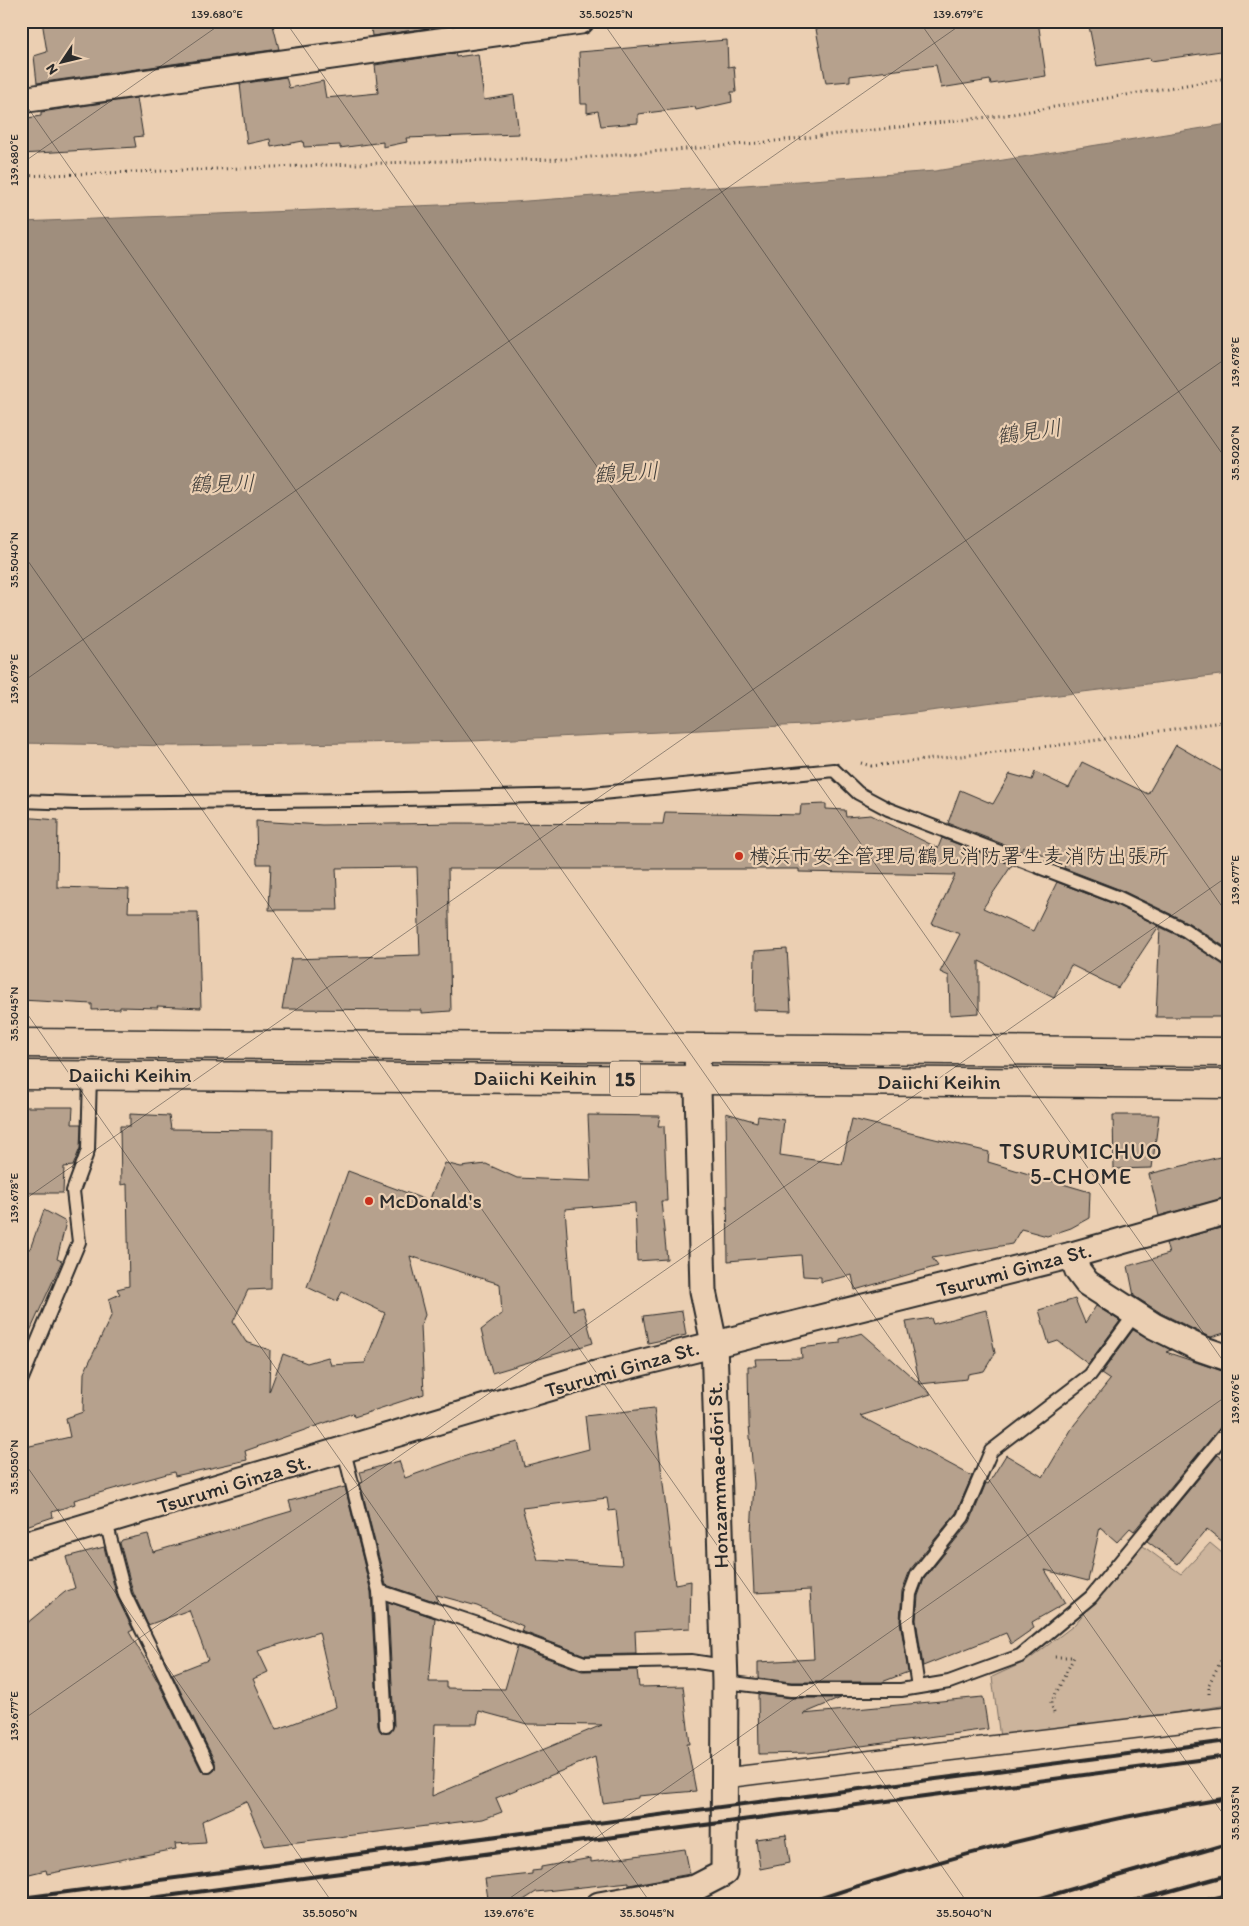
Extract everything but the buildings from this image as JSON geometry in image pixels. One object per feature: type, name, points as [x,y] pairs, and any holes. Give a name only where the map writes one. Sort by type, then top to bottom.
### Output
[{"type":"highway","name":"Daiichi Keihin","points":[[21,1043],[1228,1052]]},
{"type":"highway","name":"Daiichi Keihin","points":[[21,1075],[1228,1084]]},
{"type":"street","points":[[21,100],[581,21]]},
{"type":"street","name":"Honzammae-dōri St.","points":[[599,1905],[694,1888],[724,1873],[725,1674],[714,1343],[703,1291],[697,1048]]},
{"type":"street","name":"Tsurumi Ginza St.","points":[[21,1546],[344,1451],[596,1374],[714,1343],[828,1318],[1072,1255],[1228,1211]]},
{"type":"street","points":[[1072,1255],[1078,1271],[1087,1283],[1154,1326],[1199,1348],[1228,1358]]},
{"type":"street","points":[[725,1778],[1228,1717]]},
{"type":"lane","points":[[21,801],[78,803],[582,795],[834,770],[858,793],[888,809],[1117,897],[1185,930],[1228,959]]},
{"type":"lane","points":[[21,1380],[79,1242],[73,1191],[88,1150],[90,1075]]},
{"type":"lane","points":[[918,1687],[908,1620],[910,1594],[917,1575],[963,1516],[991,1451],[1090,1375],[1135,1314]]},
{"type":"lane","points":[[379,1591],[478,1624],[584,1663],[691,1661],[725,1674],[791,1690],[901,1690],[949,1682],[1020,1656],[1090,1597],[1228,1430]]},
{"type":"lane","points":[[344,1451],[379,1591],[386,1726]]},
{"type":"lane","points":[[106,1522],[125,1595],[208,1766]]},
{"type":"path","points":[[21,176],[577,158],[768,142],[1006,115],[1228,78]]},
{"type":"path","points":[[834,770],[1077,743],[1228,721]]},
{"type":"path","points":[[1032,1646],[1045,1657],[1074,1657],[1051,1703],[1060,1737]]},
{"type":"path","points":[[1208,1719],[1209,1684],[1228,1646]]},
{"type":"shaded area","points":[[1210,1543],[1228,1558],[1228,1705],[1000,1738],[992,1677],[1027,1661],[1073,1626],[1143,1546],[1181,1574]]},
{"type":"water","name":"鶴見川","points":[[1228,124],[1228,674],[825,724],[472,741],[174,746],[21,743],[21,222],[513,202],[935,171]]},
{"type":"railway","points":[[21,1898],[1228,1741]]},
{"type":"railway","points":[[98,1905],[1228,1756]]},
{"type":"railway","points":[[800,1905],[905,1872],[1012,1843],[1120,1818],[1228,1798]]},
{"type":"railway","points":[[1017,1905],[1228,1844]]},
{"type":"railway","points":[[1119,1905],[1228,1875]]},
{"type":"railway","points":[[1186,1905],[1228,1895]]},
{"type":"place","name":"横浜市安全管理局鶴見消防署生麦消防出張所","points":[[739,856]]},
{"type":"place","name":"McDonald's","points":[[369,1201]]},
{"type":"district","name":"TSURUMICHUO 5-CHOME","points":[[1081,1164]]}]
